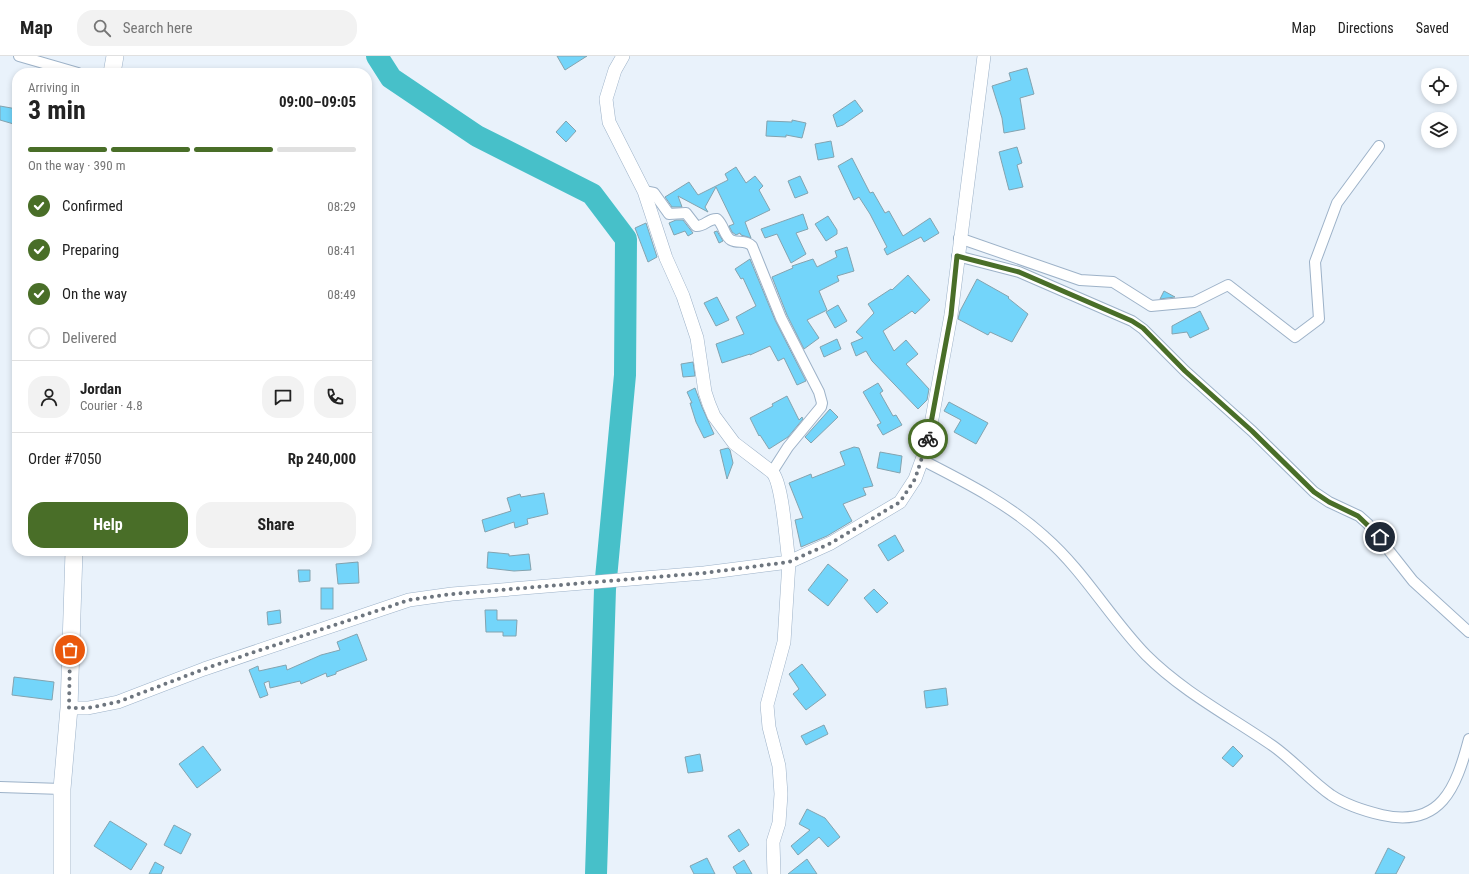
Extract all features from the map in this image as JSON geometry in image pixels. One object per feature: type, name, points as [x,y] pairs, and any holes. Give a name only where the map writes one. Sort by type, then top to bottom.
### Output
[{"type":"highway","points":[[113,68],[115,56]]},
{"type":"highway","points":[[62,874],[62,789],[69,708],[74,556]]},
{"type":"street","points":[[19,56],[61,68]]},
{"type":"street","points":[[623,56],[609,86],[606,99],[609,122],[644,191],[666,258],[683,296],[697,338],[705,392],[714,416],[734,443],[772,472],[779,487],[789,562],[784,642],[767,705],[769,727],[779,766],[781,794],[778,823],[774,842],[774,874]]},
{"type":"street","points":[[69,708],[88,708],[118,702],[204,669],[398,603],[452,594],[704,573],[789,562],[831,543],[900,502],[912,486],[922,460],[931,426],[951,315],[959,238],[984,56]]},
{"type":"street","points":[[959,238],[1080,280],[1113,282],[1151,306],[1194,302],[1228,285],[1295,337],[1319,319],[1315,262],[1337,203],[1379,146]]},
{"type":"street","points":[[644,191],[654,193],[669,214],[686,213],[694,225],[698,226],[713,219],[717,219],[730,239],[735,242],[745,241],[752,246],[781,318],[819,392],[822,403],[821,407],[788,447],[772,472]]},
{"type":"street","points":[[957,256],[1019,272],[1046,282],[1120,314],[1143,328],[1185,371],[1252,431],[1314,492],[1329,502],[1358,516],[1368,524],[1412,581],[1469,632]]},
{"type":"street","points":[[922,460],[981,491],[1034,527],[1058,548],[1075,567],[1147,656],[1174,680],[1282,753],[1332,796],[1362,810],[1373,813],[1402,818],[1420,816],[1434,809],[1448,793],[1462,764],[1469,739]]},
{"type":"street","points":[[0,786],[62,789]]},
{"type":"building","points":[[557,56],[587,56],[565,70]]},
{"type":"building","points":[[1027,68],[1034,94],[1020,98],[1025,129],[1004,133],[1002,118],[992,86],[1011,80],[1009,73]]},
{"type":"building","points":[[855,100],[863,111],[843,125],[837,127],[833,115]]},
{"type":"building","points":[[0,106],[12,108],[12,124],[0,120]]},
{"type":"building","points":[[792,120],[806,123],[802,138],[786,135],[786,137],[766,136],[767,121],[792,122]]},
{"type":"building","points":[[566,121],[576,131],[566,142],[556,132]]},
{"type":"building","points":[[831,141],[834,157],[818,160],[815,144]]},
{"type":"building","points":[[1017,147],[1022,163],[1017,165],[1023,187],[1009,190],[999,152]]},
{"type":"building","points":[[852,158],[870,193],[873,192],[885,213],[889,211],[903,236],[930,218],[939,233],[924,242],[921,237],[887,255],[884,249],[887,247],[870,214],[859,197],[854,200],[838,166]]},
{"type":"building","points":[[736,167],[746,183],[755,176],[763,186],[759,190],[770,210],[745,222],[751,238],[741,235],[740,233],[736,235],[732,232],[729,226],[734,224],[716,187],[705,207],[708,212],[678,196],[682,207],[672,207],[665,197],[689,182],[698,195],[728,180],[725,174]]},
{"type":"building","points":[[800,176],[808,193],[795,198],[788,181]]},
{"type":"building","points":[[803,214],[808,229],[796,233],[806,254],[791,263],[777,234],[765,238],[761,229]]},
{"type":"building","points":[[828,216],[837,230],[837,234],[826,241],[815,224]]},
{"type":"building","points":[[676,220],[683,220],[693,233],[688,236],[685,231],[674,235],[669,223]]},
{"type":"building","points":[[646,223],[657,257],[648,262],[635,228]]},
{"type":"building","points":[[717,231],[723,241],[719,243],[714,232]]},
{"type":"building","points":[[847,247],[854,271],[837,276],[839,281],[819,291],[827,310],[807,320],[819,338],[804,349],[787,315],[772,277],[793,268],[792,266],[813,259],[817,267],[837,257],[835,251]]},
{"type":"building","points":[[750,259],[775,320],[806,381],[797,385],[784,358],[778,361],[770,346],[750,355],[722,363],[716,344],[744,334],[736,317],[756,306],[743,278],[741,279],[735,269]]},
{"type":"building","points":[[908,275],[930,300],[915,314],[912,311],[883,331],[894,351],[906,340],[918,354],[906,364],[929,389],[927,400],[918,409],[872,361],[866,351],[856,356],[851,343],[863,338],[856,332],[874,313],[868,304],[891,289],[892,290]]},
{"type":"building","points":[[977,279],[1009,297],[1008,298],[1028,314],[1012,342],[990,332],[988,335],[958,319],[960,311]]},
{"type":"building","points":[[1164,291],[1175,297],[1160,299]]},
{"type":"building","points":[[717,297],[729,320],[716,326],[704,303]]},
{"type":"building","points":[[838,305],[847,321],[835,328],[826,312]]},
{"type":"building","points":[[1200,311],[1209,329],[1190,338],[1187,332],[1172,334],[1172,326]]},
{"type":"building","points":[[837,339],[841,349],[824,357],[820,347]]},
{"type":"building","points":[[693,362],[695,376],[683,377],[681,364]]},
{"type":"building","points":[[878,383],[883,391],[880,393],[893,416],[896,415],[902,425],[883,435],[877,425],[881,423],[863,392]]},
{"type":"building","points":[[695,388],[714,434],[704,438],[696,422],[690,403],[692,403],[687,392]]},
{"type":"building","points":[[787,396],[799,420],[802,417],[803,419],[788,437],[769,449],[760,435],[759,436],[750,418],[773,406],[772,404]]},
{"type":"building","points":[[949,402],[988,423],[976,444],[954,432],[961,420],[944,411]]},
{"type":"building","points":[[830,409],[838,417],[811,443],[805,437]]},
{"type":"building","points":[[854,447],[859,448],[873,486],[863,488],[866,495],[843,504],[852,521],[827,536],[801,547],[795,520],[803,518],[789,483],[811,474],[812,478],[845,465],[840,452]]},
{"type":"building","points":[[728,448],[730,450],[733,463],[727,479],[720,450]]},
{"type":"building","points":[[880,452],[902,456],[900,473],[877,468]]},
{"type":"building","points":[[544,493],[548,514],[527,519],[528,524],[515,528],[514,522],[485,532],[482,520],[511,511],[507,498],[520,494],[521,497]]},
{"type":"building","points":[[895,535],[904,551],[888,561],[878,545]]},
{"type":"building","points":[[488,552],[509,554],[509,556],[529,554],[531,570],[514,571],[487,568]]},
{"type":"building","points":[[358,562],[359,583],[338,584],[336,564]]},
{"type":"building","points":[[828,564],[848,580],[828,606],[808,590]]},
{"type":"building","points":[[298,570],[310,570],[310,581],[299,582]]},
{"type":"building","points":[[321,588],[333,588],[333,609],[321,609]]},
{"type":"building","points":[[874,589],[888,603],[877,613],[864,598]]},
{"type":"building","points":[[280,610],[281,623],[268,625],[267,612]]},
{"type":"building","points":[[485,610],[497,610],[497,620],[517,620],[516,636],[503,636],[503,632],[486,632]]},
{"type":"building","points":[[357,634],[367,660],[336,672],[336,674],[327,677],[326,673],[301,684],[300,681],[270,688],[269,681],[264,683],[268,695],[260,698],[249,670],[258,666],[259,671],[286,665],[287,670],[321,655],[340,650],[337,642]]},
{"type":"building","points":[[802,664],[826,695],[806,710],[793,694],[799,689],[789,674]]},
{"type":"building","points":[[14,677],[54,682],[52,700],[12,695]]},
{"type":"building","points":[[946,688],[948,705],[926,708],[924,691]]},
{"type":"building","points":[[824,725],[828,734],[806,745],[801,736]]},
{"type":"building","points":[[203,746],[221,770],[197,788],[179,764]]},
{"type":"building","points":[[1233,746],[1243,756],[1233,767],[1222,758]]},
{"type":"building","points":[[700,754],[703,771],[688,773],[685,757]]},
{"type":"building","points":[[807,809],[825,818],[840,837],[828,847],[819,837],[798,855],[791,846],[810,830],[799,824]]},
{"type":"building","points":[[110,821],[147,844],[131,870],[94,846]]},
{"type":"building","points":[[174,825],[191,834],[181,854],[164,845]]},
{"type":"building","points":[[739,829],[749,845],[739,852],[728,836]]},
{"type":"building","points":[[1388,848],[1405,857],[1396,874],[1375,874]]},
{"type":"building","points":[[707,858],[715,874],[694,874],[690,866]]},
{"type":"building","points":[[807,859],[817,874],[788,874]]},
{"type":"building","points":[[744,860],[752,874],[737,874],[733,867]]},
{"type":"building","points":[[155,862],[164,867],[161,874],[149,874]]},
{"type":"waterway","points":[[377,56],[391,78],[477,136],[592,194],[626,239],[625,375],[605,589],[596,874]]},
{"type":"way so far","points":[[70,650],[69,708],[106,706],[136,696],[204,669],[393,604],[409,600],[452,594],[704,573],[789,562],[831,543],[900,502],[912,486],[927,446],[928,439]]},
{"type":"route","points":[[928,439],[951,315],[957,256],[1019,272],[1046,282],[1120,314],[1143,328],[1185,371],[1252,431],[1308,484],[1314,492],[1329,502],[1358,516],[1380,537]]}]
